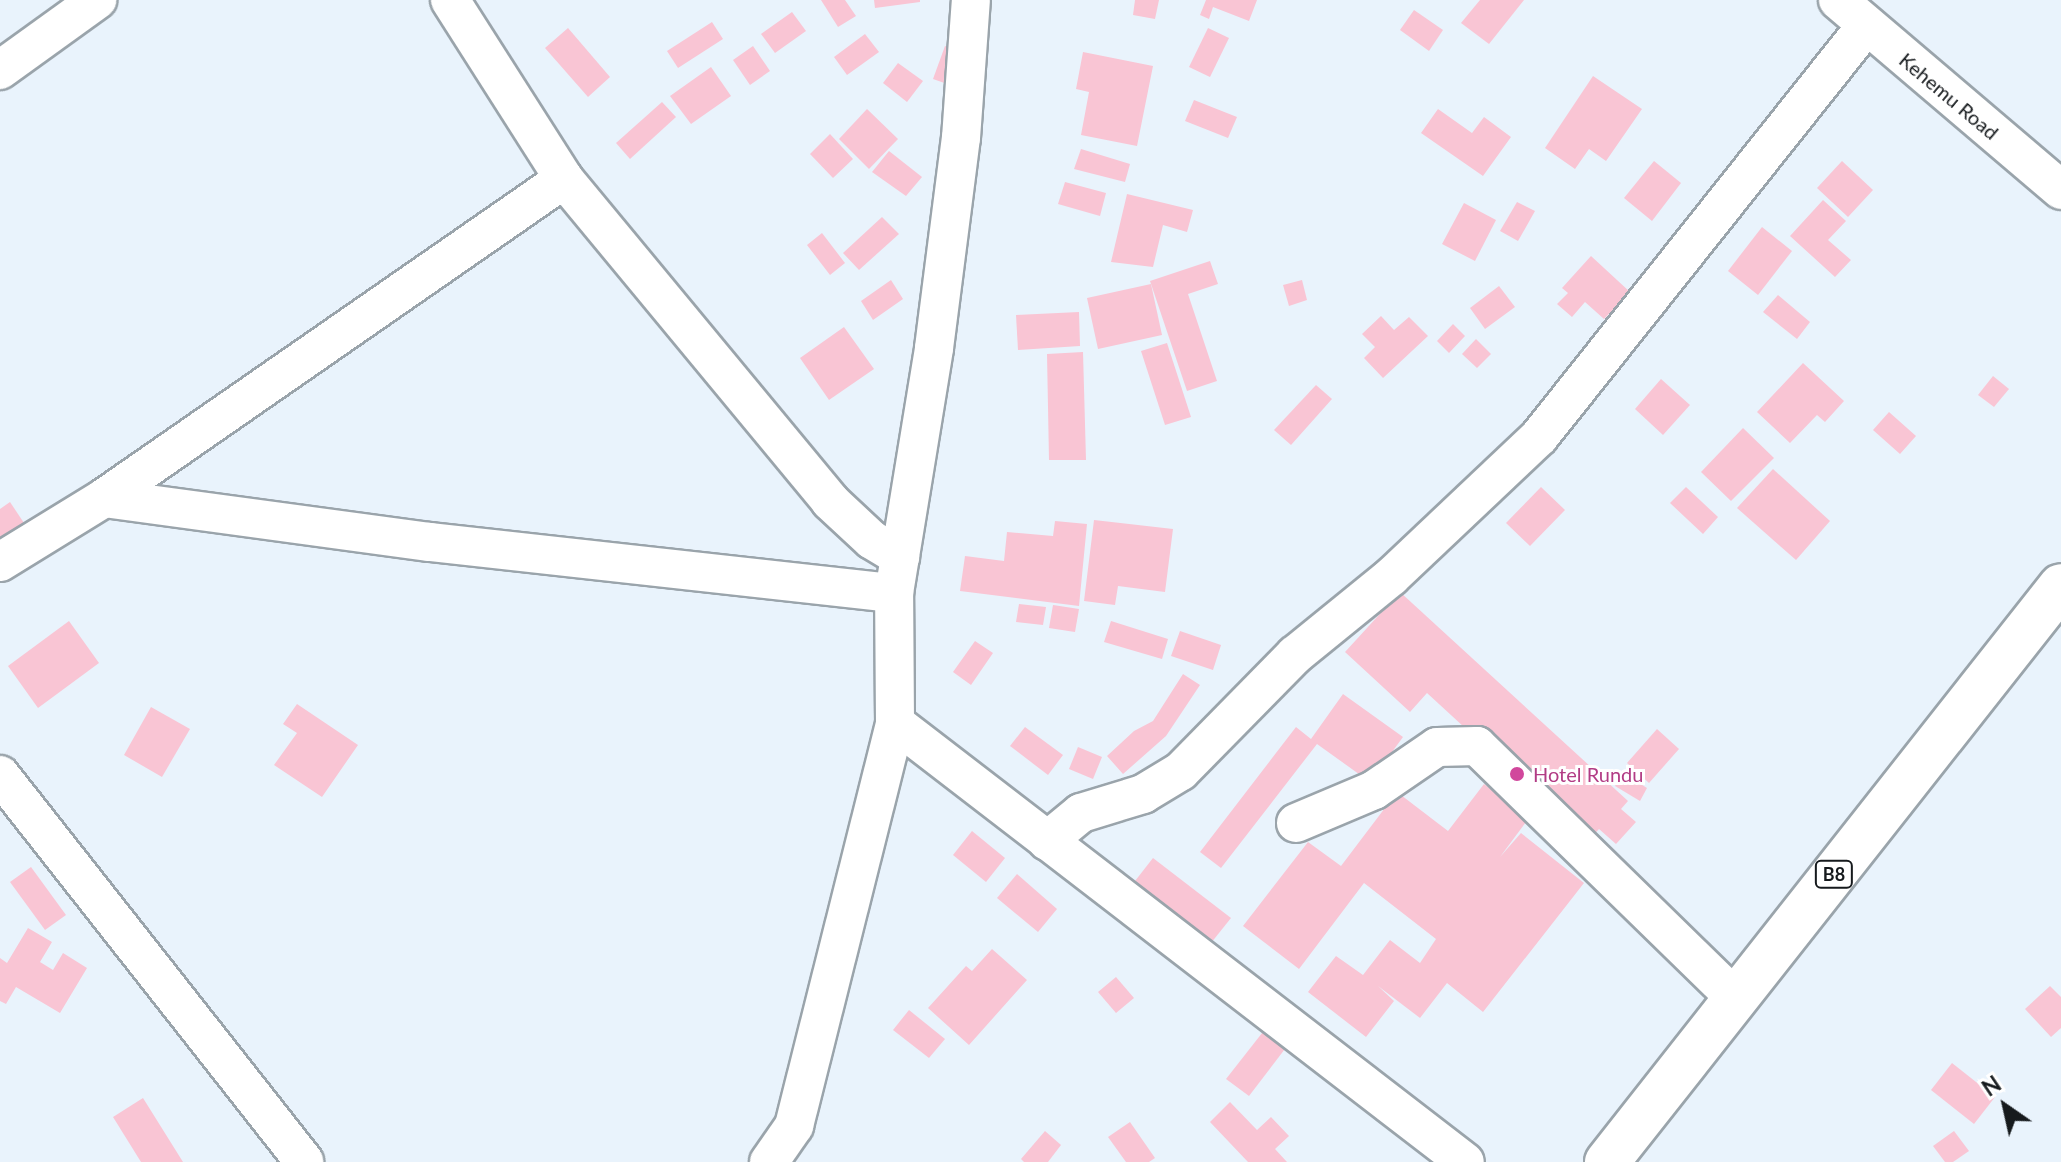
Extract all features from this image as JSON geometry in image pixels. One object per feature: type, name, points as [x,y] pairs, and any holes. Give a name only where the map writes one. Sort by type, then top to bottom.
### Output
[{"type":"highway","name":"B8","points":[[1607,1162],[2061,586]]},
{"type":"street","points":[[0,70],[97,0]]},
{"type":"street","points":[[450,0],[564,179],[830,501],[872,540],[897,575]]},
{"type":"street","points":[[769,1162],[794,1126],[895,723],[897,575],[934,348],[961,138],[971,0]]},
{"type":"street","name":"Kehemu Road","points":[[1838,0],[2061,190]]},
{"type":"street","points":[[1047,841],[1081,813],[1143,794],[1181,771],[1295,655],[1391,577],[1539,437],[1866,26]]},
{"type":"street","points":[[0,562],[104,498],[564,179]]},
{"type":"street","points":[[104,498],[430,542],[897,575]]},
{"type":"street","points":[[895,723],[1465,1162]]},
{"type":"street","points":[[1296,823],[1374,790],[1437,747],[1477,746],[1736,999]]},
{"type":"street","points":[[0,775],[304,1162]]},
{"type":"building","points":[[821,0],[845,0],[856,16],[838,27]]},
{"type":"building","points":[[874,0],[920,0],[920,2],[875,8]]},
{"type":"building","points":[[1135,0],[1159,0],[1155,19],[1133,15]]},
{"type":"building","points":[[1206,0],[1257,0],[1249,21],[1213,7],[1209,19],[1200,15]]},
{"type":"building","points":[[1480,0],[1524,0],[1489,44],[1461,23]]},
{"type":"building","points":[[1414,10],[1443,30],[1429,51],[1400,30]]},
{"type":"building","points":[[792,12],[806,31],[775,53],[761,34]]},
{"type":"building","points":[[712,22],[723,39],[678,68],[667,51]]},
{"type":"building","points":[[568,28],[610,77],[588,97],[545,48]]},
{"type":"building","points":[[1208,28],[1229,38],[1210,77],[1189,67]]},
{"type":"building","points":[[865,34],[879,52],[847,75],[834,57]]},
{"type":"building","points":[[753,46],[770,71],[750,85],[733,60]]},
{"type":"building","points":[[945,46],[964,53],[953,86],[933,79]]},
{"type":"building","points":[[1083,52],[1153,66],[1137,146],[1081,135],[1089,92],[1076,89]]},
{"type":"building","points":[[898,63],[923,81],[907,102],[883,83]]},
{"type":"building","points":[[711,67],[731,96],[691,124],[670,96]]},
{"type":"building","points":[[1593,76],[1642,109],[1606,161],[1589,149],[1575,169],[1545,148]]},
{"type":"building","points":[[1194,100],[1237,117],[1228,138],[1185,121]]},
{"type":"building","points":[[662,102],[676,117],[630,159],[616,143]]},
{"type":"building","points":[[867,109],[898,139],[869,169],[839,139]]},
{"type":"building","points":[[1438,109],[1472,133],[1484,117],[1511,137],[1483,176],[1421,133]]},
{"type":"building","points":[[830,134],[853,159],[833,178],[810,154]]},
{"type":"building","points":[[1081,149],[1130,164],[1125,182],[1074,169]]},
{"type":"building","points":[[889,151],[922,177],[906,196],[872,172]]},
{"type":"building","points":[[1654,161],[1681,183],[1652,221],[1624,198]]},
{"type":"building","points":[[1842,161],[1873,190],[1848,217],[1817,188]]},
{"type":"building","points":[[1065,182],[1106,193],[1100,216],[1058,204]]},
{"type":"building","points":[[1127,194],[1193,210],[1187,232],[1163,225],[1153,267],[1111,262]]},
{"type":"building","points":[[1823,200],[1846,221],[1828,240],[1851,260],[1835,277],[1790,236]]},
{"type":"building","points":[[1517,202],[1535,211],[1518,241],[1500,231]]},
{"type":"building","points":[[1464,203],[1496,220],[1475,261],[1442,244]]},
{"type":"building","points":[[882,217],[899,234],[859,270],[843,253]]},
{"type":"building","points":[[1762,227],[1792,251],[1758,295],[1728,271]]},
{"type":"building","points":[[822,233],[845,263],[830,275],[807,245]]},
{"type":"building","points":[[1591,256],[1630,292],[1604,319],[1585,302],[1572,317],[1557,304],[1568,293],[1562,288]]},
{"type":"building","points":[[1210,261],[1218,284],[1188,294],[1217,381],[1187,391],[1150,281]]},
{"type":"building","points":[[891,280],[903,299],[873,320],[861,301]]},
{"type":"building","points":[[1302,280],[1307,300],[1289,306],[1283,285]]},
{"type":"building","points":[[1151,284],[1162,335],[1098,349],[1087,298]]},
{"type":"building","points":[[1499,286],[1515,307],[1485,329],[1470,308]]},
{"type":"building","points":[[1778,295],[1810,322],[1797,339],[1763,312]]},
{"type":"building","points":[[1079,312],[1080,346],[1018,350],[1016,315]]},
{"type":"building","points":[[1381,316],[1394,330],[1409,317],[1428,336],[1383,378],[1364,358],[1375,347],[1362,334]]},
{"type":"building","points":[[1453,324],[1465,336],[1449,353],[1437,341]]},
{"type":"building","points":[[844,327],[874,369],[829,400],[800,358]]},
{"type":"building","points":[[1476,339],[1491,354],[1477,368],[1462,354]]},
{"type":"building","points":[[1167,343],[1191,417],[1165,425],[1141,351]]},
{"type":"building","points":[[1083,352],[1086,460],[1049,460],[1047,354]]},
{"type":"building","points":[[1803,363],[1844,401],[1825,422],[1817,415],[1790,443],[1757,412]]},
{"type":"building","points":[[1993,376],[2009,389],[1994,407],[1978,395]]},
{"type":"building","points":[[1661,379],[1690,405],[1663,435],[1635,409]]},
{"type":"building","points":[[1316,385],[1332,399],[1291,445],[1274,430]]},
{"type":"building","points":[[1889,412],[1916,436],[1900,454],[1873,430]]},
{"type":"building","points":[[1743,428],[1774,458],[1731,501],[1701,472]]},
{"type":"building","points":[[1773,469],[1830,521],[1796,560],[1737,508]]},
{"type":"building","points":[[1541,487],[1565,510],[1530,546],[1506,523]]},
{"type":"building","points":[[1686,487],[1718,517],[1703,534],[1670,503]]},
{"type":"building","points":[[10,502],[28,529],[0,548],[0,509]]},
{"type":"building","points":[[1094,520],[1173,529],[1165,592],[1118,586],[1115,605],[1084,601]]},
{"type":"building","points":[[1055,521],[1087,524],[1079,606],[960,591],[965,556],[1004,561],[1007,532],[1053,536]]},
{"type":"building","points":[[1400,592],[1628,801],[1621,809],[1636,822],[1616,844],[1599,829],[1588,841],[1427,693],[1410,712],[1345,652]]},
{"type":"building","points":[[1019,604],[1046,607],[1043,625],[1016,622]]},
{"type":"building","points":[[1053,605],[1079,609],[1075,632],[1049,628]]},
{"type":"building","points":[[69,621],[99,663],[38,708],[8,666]]},
{"type":"building","points":[[1111,621],[1168,639],[1162,659],[1104,642]]},
{"type":"building","points":[[1180,631],[1221,645],[1213,670],[1171,656]]},
{"type":"building","points":[[975,641],[993,653],[971,685],[953,672]]},
{"type":"building","points":[[1183,674],[1200,685],[1166,736],[1123,774],[1107,756],[1134,731],[1153,721]]},
{"type":"building","points":[[1343,694],[1403,737],[1370,782],[1317,744],[1221,868],[1200,852],[1296,727],[1311,739]]},
{"type":"building","points":[[297,704],[358,745],[322,797],[274,765],[297,733],[283,724]]},
{"type":"building","points":[[151,707],[190,729],[162,777],[124,755]]},
{"type":"building","points":[[1025,727],[1063,755],[1048,775],[1010,746]]},
{"type":"building","points":[[1657,729],[1679,749],[1649,783],[1627,763]]},
{"type":"building","points":[[1078,747],[1102,757],[1093,779],[1069,769]]},
{"type":"building","points":[[1623,773],[1647,788],[1640,801],[1615,786]]},
{"type":"building","points":[[1484,784],[1529,818],[1500,857],[1521,833],[1584,883],[1483,1012],[1447,983],[1420,1018],[1378,986],[1394,1001],[1366,1037],[1308,992],[1336,956],[1363,975],[1390,940],[1420,963],[1436,939],[1364,883],[1299,969],[1243,926],[1308,842],[1341,866],[1397,792],[1448,831]]},
{"type":"building","points":[[972,831],[1005,858],[986,882],[953,855]]},
{"type":"building","points":[[1153,858],[1231,918],[1207,948],[1141,897],[1135,881]]},
{"type":"building","points":[[31,867],[66,915],[45,930],[10,882]]},
{"type":"building","points":[[1017,874],[1057,909],[1038,932],[997,898]]},
{"type":"building","points":[[28,928],[52,942],[40,962],[53,970],[63,953],[87,968],[60,1013],[16,987],[6,1004],[0,1001],[0,958],[7,963]]},
{"type":"building","points":[[992,949],[1027,980],[969,1045],[928,1008],[966,966],[972,971]]},
{"type":"building","points":[[1116,977],[1134,998],[1116,1013],[1098,992]]},
{"type":"building","points":[[2050,986],[2061,997],[2061,1028],[2051,1037],[2025,1009]]},
{"type":"building","points":[[909,1010],[945,1039],[929,1058],[893,1030]]},
{"type":"building","points":[[1266,1028],[1288,1045],[1249,1096],[1226,1079]]},
{"type":"building","points":[[1952,1063],[1995,1097],[1974,1124],[1931,1090]]},
{"type":"building","points":[[143,1098],[183,1162],[141,1162],[113,1117]]},
{"type":"building","points":[[1230,1102],[1257,1130],[1271,1117],[1289,1136],[1275,1149],[1287,1162],[1248,1162],[1210,1122]]},
{"type":"building","points":[[1130,1122],[1155,1158],[1149,1162],[1126,1162],[1108,1137]]},
{"type":"building","points":[[1045,1131],[1061,1145],[1048,1162],[1024,1162],[1021,1159]]},
{"type":"building","points":[[1954,1131],[1969,1151],[1953,1162],[1945,1162],[1933,1146]]},
{"type":"place","name":"Hotel Rundu","points":[[1517,774]]}]
